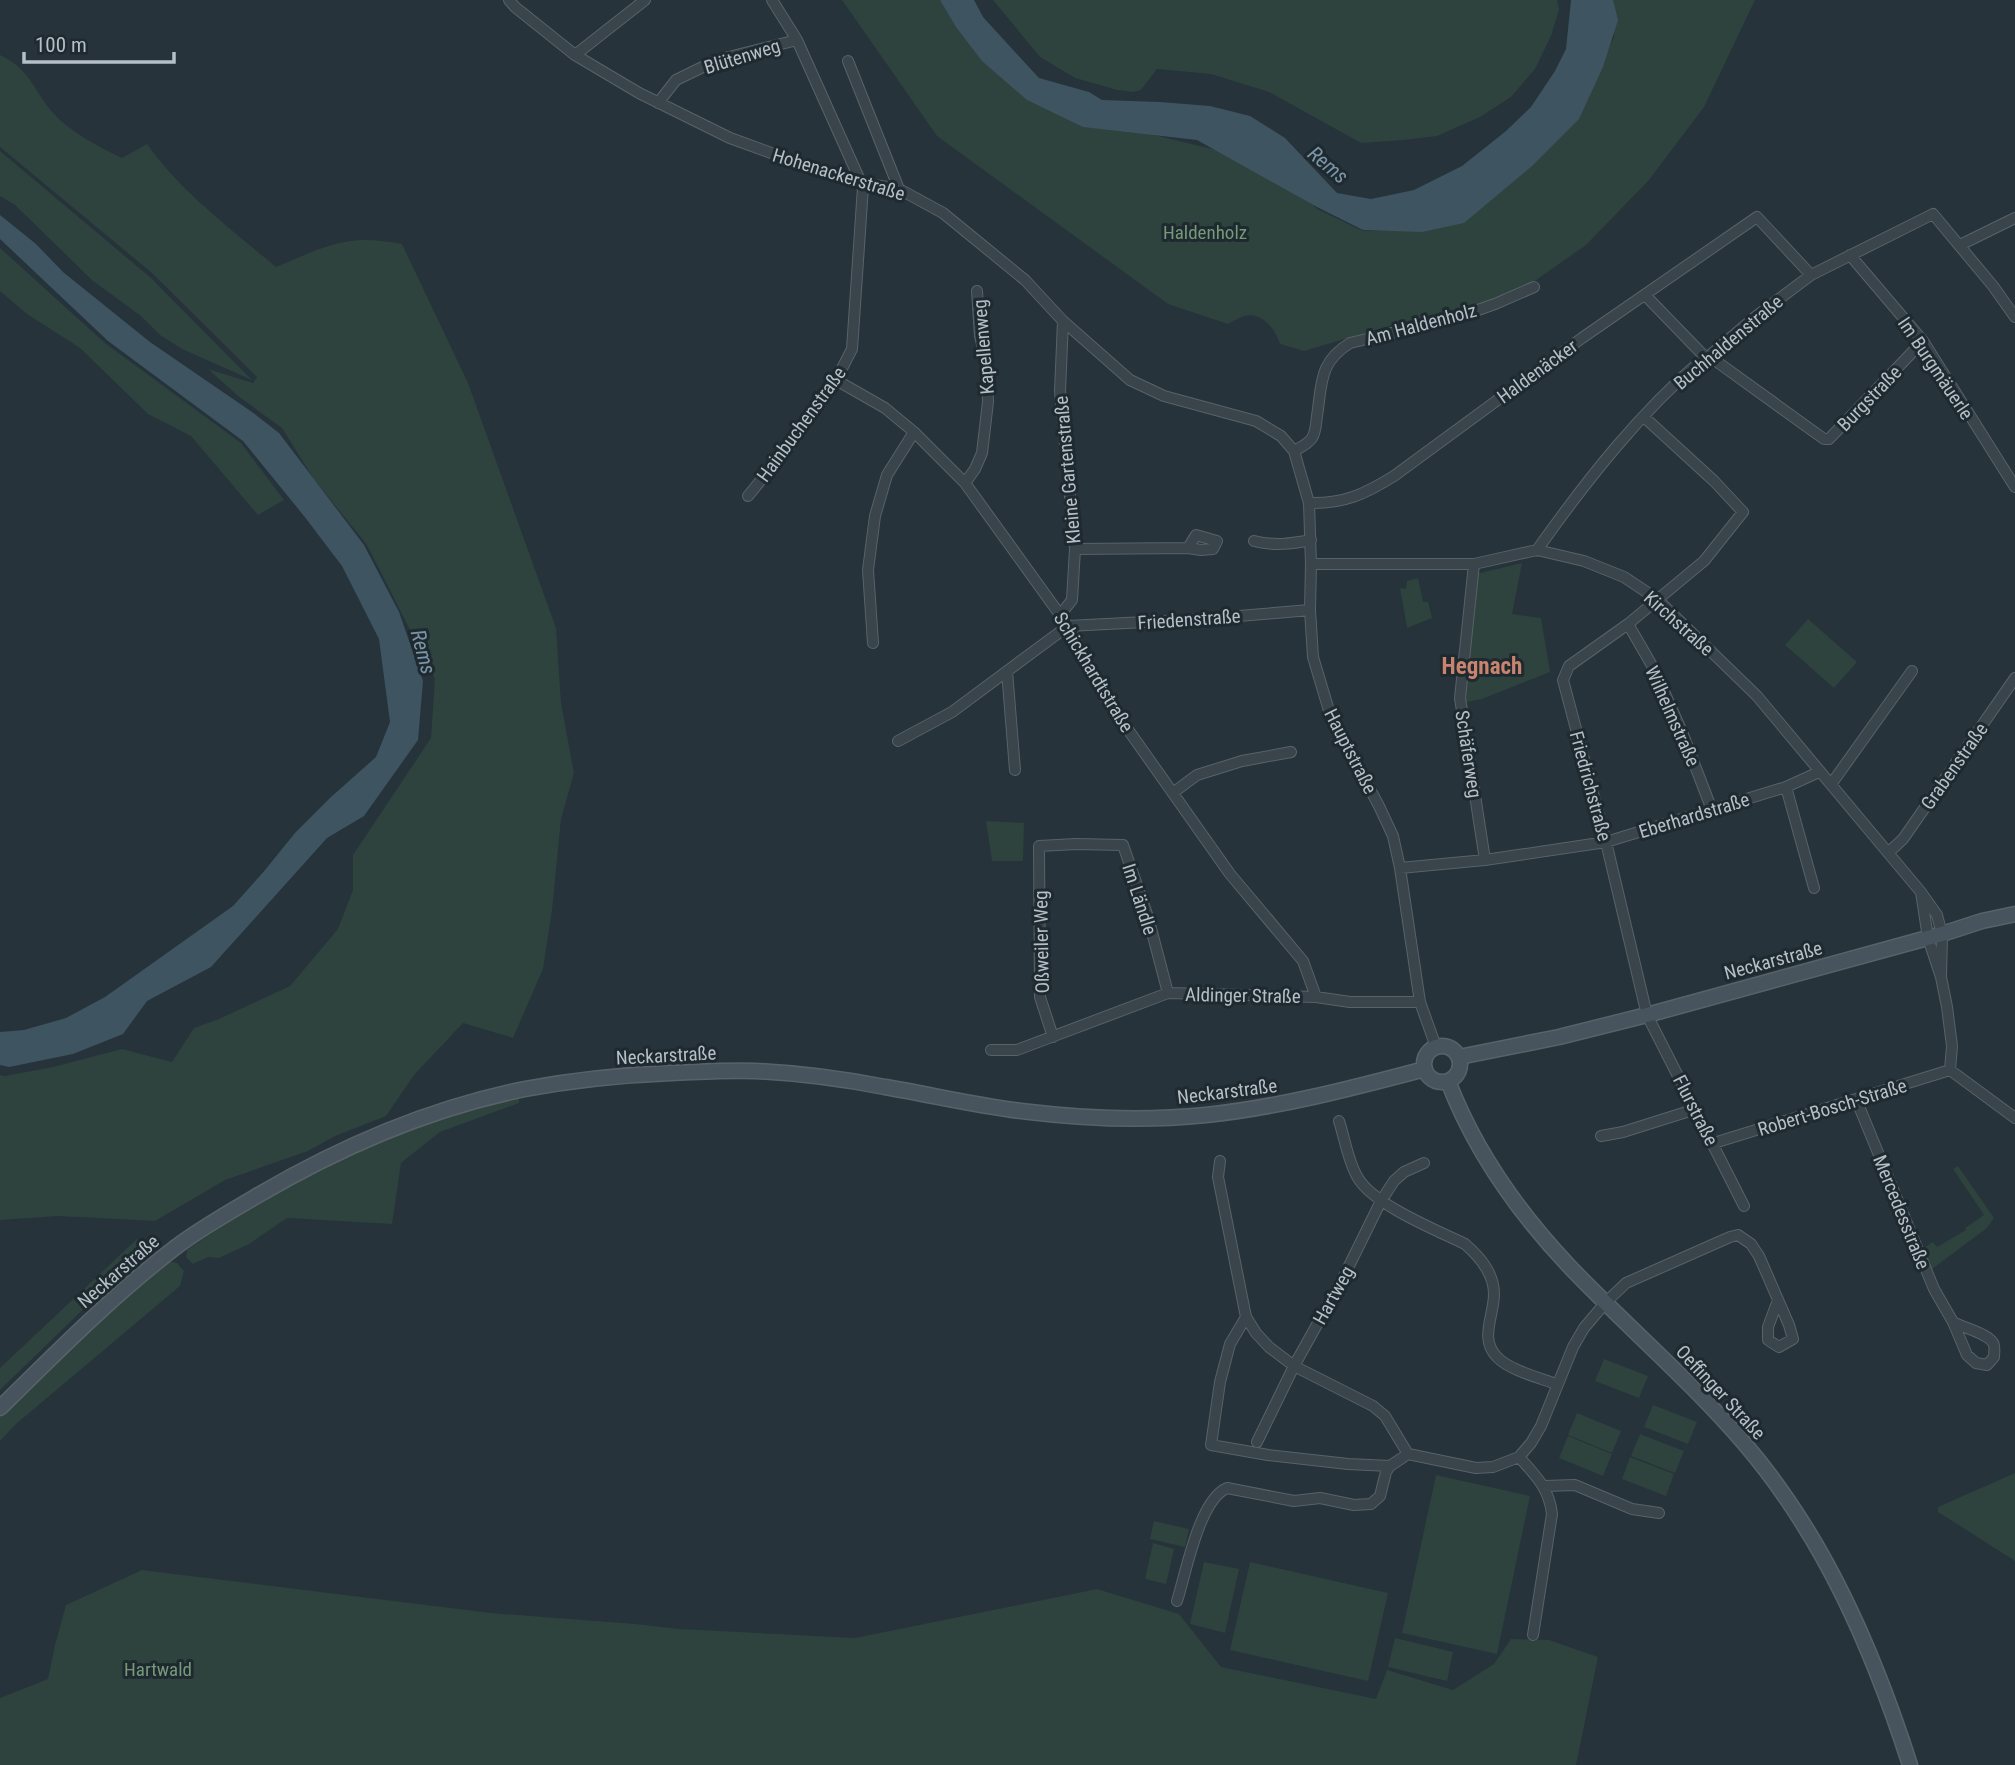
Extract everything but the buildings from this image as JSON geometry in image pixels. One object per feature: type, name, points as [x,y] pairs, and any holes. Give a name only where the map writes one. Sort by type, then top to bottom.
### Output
[{"type":"main road","name":"Neckarstraße","points":[[1459,1057],[1559,1037],[1647,1015],[2015,914]]},
{"type":"main road","points":[[1436,1047],[1449,1048],[1459,1057],[1459,1071],[1448,1081],[1434,1080],[1425,1069],[1425,1059],[1436,1047]]},
{"type":"main road","name":"Neckarstraße","points":[[0,1408],[95,1315],[175,1248],[223,1216],[302,1171],[390,1130],[520,1090],[648,1074],[754,1071],[832,1078],[1026,1112],[1148,1119],[1203,1115],[1297,1101],[1425,1069]]},
{"type":"main road","name":"Oeffinger Straße","points":[[1448,1081],[1485,1154],[1530,1220],[1569,1266],[1728,1424],[1767,1471],[1826,1562],[1871,1653],[1910,1765]]},
{"type":"street","points":[[575,55],[645,0]]},
{"type":"street","points":[[772,0],[797,40],[863,183]]},
{"type":"street","name":"Hohenackerstraße","points":[[515,2],[575,55],[658,103],[730,138],[793,161],[863,183],[899,189],[950,218],[1025,280],[1063,321],[1130,380],[1164,396],[1256,421],[1281,436],[1294,451]]},
{"type":"street","name":"Blütenweg","points":[[658,103],[676,80],[718,60],[797,40]]},
{"type":"street","points":[[849,61],[899,189]]},
{"type":"street","name":"Hainbuchenstraße","points":[[748,496],[793,441],[836,380],[852,348],[863,183]]},
{"type":"street","name":"Buchhaldenstraße","points":[[1536,550],[1585,483],[1685,374],[1811,275],[1933,214],[1960,245]]},
{"type":"street","name":"Haldenäcker","points":[[1309,503],[1339,502],[1367,493],[1385,482],[1582,338],[1757,217],[1811,275]]},
{"type":"street","points":[[2015,218],[1960,245],[2015,317]]},
{"type":"street","name":"Im Burgmäuerle","points":[[1850,254],[1923,341],[2015,487]]},
{"type":"street","name":"Am Haldenholz","points":[[1294,451],[1306,445],[1314,436],[1325,369],[1332,356],[1340,349],[1350,343],[1458,317],[1534,287]]},
{"type":"street","name":"Kapellenweg","points":[[965,483],[982,453],[988,402],[987,364],[980,336],[977,291]]},
{"type":"street","name":"Burgstraße","points":[[1645,295],[1707,356],[1824,439],[1829,439],[1923,341]]},
{"type":"street","name":"Kleine Gartenstraße","points":[[1060,615],[1072,600],[1075,549],[1060,391],[1063,321]]},
{"type":"street","name":"Schickhardtstraße","points":[[836,380],[885,408],[915,432],[965,483],[1068,626],[1105,697],[1230,874],[1303,961],[1316,997]]},
{"type":"street","name":"Friedrichstraße","points":[[1644,417],[1714,481],[1743,512],[1704,561],[1628,624],[1569,666],[1563,680],[1606,842],[1647,1015]]},
{"type":"street","points":[[873,643],[868,570],[875,516],[887,475],[915,432]]},
{"type":"street","name":"Hauptstraße","points":[[1294,451],[1309,503],[1313,657],[1330,714],[1393,836],[1420,1002],[1436,1047]]},
{"type":"street","points":[[1254,541],[1271,545],[1311,540]]},
{"type":"street","points":[[1075,549],[1188,548]]},
{"type":"street","name":"Kirchstraße","points":[[1311,564],[1474,564],[1536,550],[1584,561],[1624,577],[1657,599],[1757,696],[1920,891],[1935,936],[1947,1007],[1952,1046],[1950,1070]]},
{"type":"street","name":"Schäferweg","points":[[1474,564],[1460,698],[1485,860]]},
{"type":"street","name":"Friedenstraße","points":[[1068,626],[1310,610]]},
{"type":"street","name":"Wilhelmstraße","points":[[1628,624],[1654,669],[1713,810]]},
{"type":"street","points":[[898,741],[952,712],[1068,626]]},
{"type":"street","points":[[1007,671],[1015,770]]},
{"type":"street","points":[[1832,783],[1912,671]]},
{"type":"street","name":"Grabenstraße","points":[[1889,852],[1903,839],[2015,678]]},
{"type":"street","points":[[1174,792],[1197,775],[1241,761],[1291,752]]},
{"type":"street","name":"Eberhardstraße","points":[[1400,868],[1485,860],[1606,842],[1786,787],[1819,772]]},
{"type":"street","points":[[1786,787],[1814,888]]},
{"type":"street","name":"Im Ländle","points":[[1039,846],[1123,845],[1148,917],[1168,993]]},
{"type":"street","name":"Oßweiler Weg","points":[[1039,846],[1040,997],[1053,1037]]},
{"type":"street","name":"Aldinger Straße","points":[[991,1050],[1017,1049],[1168,993],[1316,997],[1350,1002],[1420,1002]]},
{"type":"street","name":"Flurstraße","points":[[1647,1015],[1744,1206]]},
{"type":"street","points":[[1950,1070],[2015,1118]]},
{"type":"street","name":"Robert-Bosch-Straße","points":[[1714,1143],[1950,1070]]},
{"type":"street","name":"Mercedesstraße","points":[[1856,1099],[1934,1289],[1953,1322],[1967,1355],[1976,1363],[1987,1365],[1994,1357],[1994,1346],[1990,1338],[1953,1322]]},
{"type":"street","points":[[1601,1136],[1623,1132],[1696,1109]]},
{"type":"street","points":[[1339,1121],[1357,1177],[1366,1189],[1381,1201],[1465,1244],[1487,1268],[1494,1298],[1487,1335],[1497,1357],[1506,1364],[1556,1384]]},
{"type":"street","points":[[1220,1161],[1218,1177],[1246,1317],[1256,1334],[1269,1348],[1294,1366],[1373,1406],[1385,1416],[1408,1454],[1476,1468],[1493,1467],[1519,1457],[1541,1426],[1573,1347],[1584,1328],[1606,1302],[1626,1283],[1730,1237],[1738,1235],[1751,1244],[1778,1300]]},
{"type":"street","name":"Hartweg","points":[[1257,1442],[1294,1366],[1345,1276],[1381,1201],[1394,1181],[1404,1172],[1424,1163]]},
{"type":"street","points":[[1246,1317],[1230,1344],[1220,1382],[1211,1445],[1268,1455],[1390,1466]]},
{"type":"street","points":[[1177,1601],[1201,1521],[1219,1491],[1227,1488],[1294,1501],[1320,1498],[1354,1505],[1371,1504],[1381,1496],[1386,1472],[1390,1466],[1408,1454]]},
{"type":"street","points":[[1519,1457],[1544,1486],[1551,1502],[1552,1514],[1533,1634]]},
{"type":"street","points":[[1544,1486],[1575,1485],[1632,1509],[1658,1513]]},
{"type":"green space","name":"Haldenholz","points":[[842,0],[947,0],[976,46],[1146,133],[1233,154],[1291,183],[1317,209],[1363,231],[1409,230],[1580,109],[1614,37],[1612,0],[1755,0],[1704,107],[1649,180],[1586,245],[1529,285],[1457,314],[1392,325],[1304,351],[1280,344],[1271,327],[1257,316],[1244,316],[1228,324],[1168,304],[937,136]]},
{"type":"green space","points":[[993,0],[1557,0],[1559,10],[1551,36],[1535,69],[1511,97],[1480,117],[1437,136],[1361,143],[1269,92],[1211,74],[1157,69],[1141,90],[1134,92],[1075,78],[1040,57]]},
{"type":"green space","points":[[0,55],[19,67],[54,114],[86,139],[122,158],[147,144],[160,162],[191,194],[276,267],[319,249],[345,242],[367,240],[402,244],[468,383],[556,628],[561,703],[574,773],[561,819],[543,969],[513,1038],[463,1023],[414,1075],[386,1116],[335,1136],[308,1151],[225,1180],[155,1221],[58,1216],[0,1220],[0,1075],[53,1067],[122,1049],[172,1062],[194,1028],[290,986],[338,929],[353,890],[353,855],[431,738],[435,679],[367,545],[313,478],[282,428],[238,396],[208,369],[253,383],[257,377],[152,273],[0,147]]},
{"type":"green space","points":[[0,151],[151,278],[252,380],[182,349],[160,335],[141,316],[93,281],[15,205],[0,196]]},
{"type":"green space","points":[[0,248],[105,343],[241,443],[284,500],[258,515],[191,436],[148,414],[80,348],[27,314],[0,291]]},
{"type":"green space","points":[[1522,563],[1512,614],[1541,618],[1550,672],[1482,699],[1466,702],[1462,696],[1476,574]]},
{"type":"green space","points":[[1418,578],[1423,602],[1428,602],[1432,618],[1407,628],[1400,588],[1406,589],[1407,581]]},
{"type":"green space","points":[[1808,619],[1857,662],[1834,688],[1785,645]]},
{"type":"green space","points":[[986,821],[1024,823],[1023,861],[992,861]]},
{"type":"green space","points":[[520,1090],[519,1103],[440,1132],[401,1163],[392,1224],[287,1218],[249,1244],[219,1258],[208,1257],[193,1264],[186,1257],[187,1250],[283,1185],[344,1150]]},
{"type":"green space","points":[[1958,1166],[1994,1218],[1987,1228],[1928,1272],[1919,1251],[1933,1242],[1937,1247],[1966,1230],[1965,1228],[1984,1215],[1953,1169]]},
{"type":"green space","points":[[137,1239],[144,1239],[153,1246],[101,1292],[0,1390],[0,1368]]},
{"type":"green space","points":[[159,1260],[177,1263],[184,1271],[180,1286],[16,1424],[0,1441],[0,1408]]},
{"type":"green space","points":[[1604,1359],[1648,1376],[1639,1398],[1595,1381]]},
{"type":"green space","points":[[1653,1405],[1697,1422],[1688,1444],[1644,1427]]},
{"type":"green space","points":[[1577,1413],[1621,1431],[1612,1453],[1568,1435]]},
{"type":"green space","points":[[1640,1434],[1684,1451],[1675,1473],[1631,1456]]},
{"type":"green space","points":[[1568,1436],[1612,1454],[1603,1476],[1559,1458]]},
{"type":"green space","points":[[1630,1457],[1674,1474],[1666,1496],[1622,1479]]},
{"type":"green space","points":[[2015,1473],[2015,1561],[1938,1512],[1938,1507]]},
{"type":"green space","points":[[1436,1475],[1530,1496],[1497,1654],[1402,1633]]},
{"type":"green space","points":[[1154,1521],[1189,1529],[1185,1547],[1150,1539]]},
{"type":"green space","points":[[1153,1543],[1174,1549],[1166,1584],[1145,1579]]},
{"type":"green space","points":[[1204,1562],[1239,1569],[1225,1633],[1190,1624]]},
{"type":"green space","points":[[1250,1562],[1388,1593],[1368,1681],[1230,1650]]},
{"type":"green space","name":"Hartwald","points":[[142,1570],[491,1613],[680,1629],[855,1638],[1097,1589],[1179,1614],[1221,1667],[1376,1699],[1387,1670],[1453,1690],[1494,1664],[1511,1639],[1549,1640],[1598,1657],[1576,1765],[0,1765],[0,1698],[48,1679],[66,1605]]},
{"type":"green space","points":[[1395,1638],[1453,1652],[1447,1681],[1388,1667]]},
{"type":"water","points":[[940,0],[974,0],[983,17],[1039,78],[1089,92],[1102,100],[1210,106],[1250,116],[1285,138],[1337,193],[1371,199],[1414,190],[1462,166],[1531,107],[1566,49],[1571,0],[1613,0],[1618,20],[1603,67],[1579,119],[1532,166],[1464,223],[1422,232],[1363,230],[1197,140],[1083,127],[1027,100],[982,61],[956,27]]},
{"type":"water","points":[[0,215],[36,244],[63,272],[150,342],[279,433],[364,545],[399,612],[423,681],[418,740],[364,816],[327,838],[211,967],[147,1001],[123,1034],[73,1054],[9,1067],[0,1065],[0,1032],[24,1030],[66,1018],[105,997],[233,906],[295,833],[376,757],[390,722],[379,639],[342,566],[304,516],[243,441],[108,341],[0,239]]},
{"type":"district","name":"Hegnach","points":[[1482,666]]},
{"type":"water label","name":"Rems","points":[[1328,165]]},
{"type":"water label","name":"Rems","points":[[423,652]]}]
